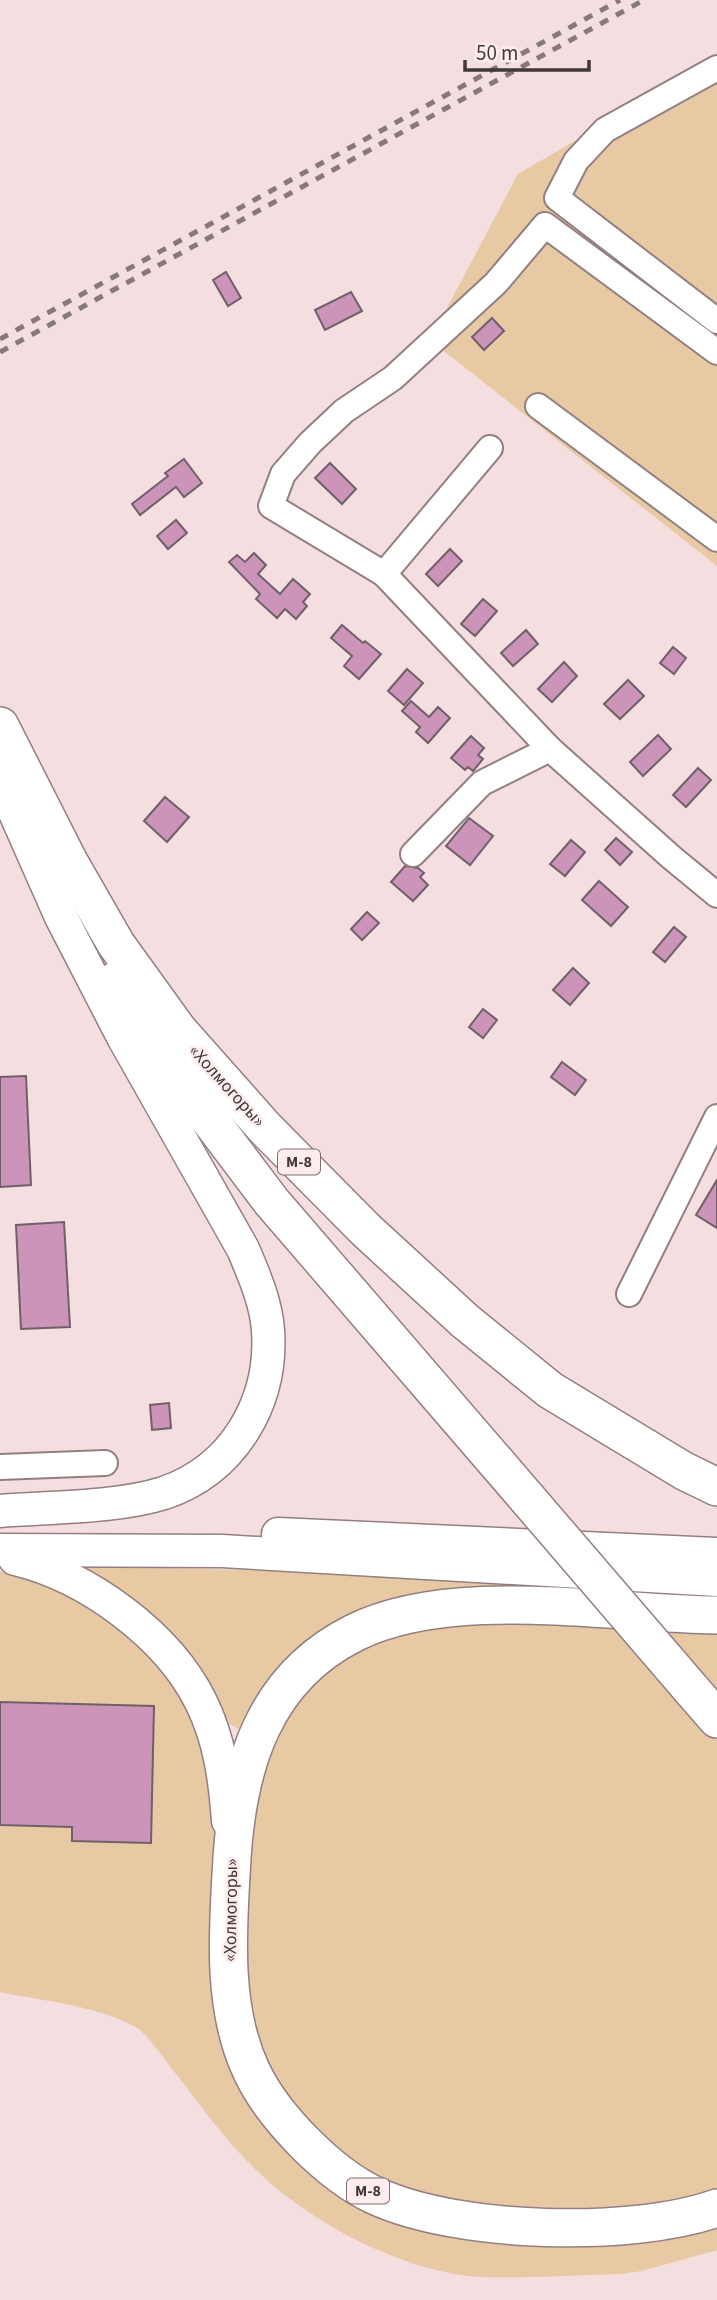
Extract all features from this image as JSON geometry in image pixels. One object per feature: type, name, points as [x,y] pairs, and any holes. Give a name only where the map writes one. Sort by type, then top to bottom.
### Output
[{"type":"highway","name":"«Холмогоры»","points":[[0,726],[69,862],[116,944],[178,1030],[264,1127],[366,1230],[466,1321],[550,1390],[684,1471],[717,1487]]},
{"type":"highway","name":"«Холмогоры»","points":[[0,760],[98,952],[173,1071],[271,1201],[717,1718]]},
{"type":"highway","name":"«Холмогоры»","points":[[717,1615],[508,1605],[453,1608],[422,1611],[355,1632],[327,1649],[304,1667],[281,1692],[262,1721],[246,1767],[234,1825],[230,1977],[236,2023],[251,2070],[281,2118],[344,2176],[376,2196],[426,2212],[474,2221],[544,2227],[600,2228],[662,2222],[717,2208]]},
{"type":"main road","points":[[0,779],[67,929],[123,1037],[243,1249],[255,1276],[268,1332],[265,1375],[257,1407],[241,1436],[208,1469],[166,1492],[139,1499],[0,1511]]},
{"type":"main road","points":[[0,1532],[259,1534],[717,1554]]},
{"type":"main road","name":"М-8","points":[[0,1553],[222,1551],[717,1580]]},
{"type":"main road","name":"М-8","points":[[0,1553],[29,1562],[94,1593],[146,1632],[176,1663],[201,1701],[218,1748],[225,1777],[231,1887]]},
{"type":"street","points":[[717,68],[605,130],[576,160],[557,198],[717,321]]},
{"type":"street","points":[[717,352],[545,225],[496,284],[393,378],[344,411],[310,443],[283,474],[271,506],[384,574],[550,749],[717,895]]},
{"type":"street","points":[[538,406],[717,539]]},
{"type":"street","points":[[384,574],[490,448]]},
{"type":"street","points":[[413,854],[482,783],[550,749]]},
{"type":"street","points":[[629,1294],[717,1117]]},
{"type":"street","points":[[0,1467],[105,1463]]},
{"type":"shaded area","points":[[717,58],[717,566],[430,340],[518,174]]},
{"type":"shaded area","points":[[57,1561],[164,1568],[404,1574],[717,1591],[717,1605],[420,1597],[240,1730],[229,1723],[215,1696]]},
{"type":"shaded area","points":[[0,1571],[52,1584],[146,1644],[201,1727],[269,2126],[307,2171],[343,2197],[717,2223],[717,2250],[642,2271],[516,2278],[452,2273],[390,2255],[330,2225],[276,2188],[233,2146],[139,2029],[90,2010],[0,1992]]},
{"type":"shaded area","points":[[513,1619],[717,1625],[717,1694],[676,1694],[717,1740],[717,2191],[660,2205],[599,2212],[469,2204],[395,2188],[339,2153],[294,2109],[266,2064],[252,2020],[243,1977],[241,1889],[263,1765],[280,1722],[317,1676],[364,1647],[425,1627]]},
{"type":"building","points":[[226,272],[241,298],[228,306],[213,280]]},
{"type":"building","points":[[351,292],[362,311],[325,330],[315,310]]},
{"type":"building","points":[[492,318],[504,331],[484,350],[472,337]]},
{"type":"building","points":[[184,459],[202,483],[184,497],[176,487],[140,515],[132,504],[168,476],[165,473]]},
{"type":"building","points":[[330,463],[356,489],[342,504],[315,478]]},
{"type":"building","points":[[176,520],[187,533],[168,549],[157,536]]},
{"type":"building","points":[[450,549],[462,561],[438,586],[426,574]]},
{"type":"building","points":[[254,553],[266,565],[258,574],[280,594],[293,579],[310,594],[303,602],[307,606],[296,619],[285,609],[277,618],[256,599],[260,594],[229,562],[237,555],[245,562]]},
{"type":"building","points":[[483,599],[497,611],[475,636],[461,624]]},
{"type":"building","points":[[342,625],[381,654],[359,679],[344,666],[352,656],[331,638]]},
{"type":"building","points":[[526,630],[538,644],[513,666],[501,653]]},
{"type":"building","points":[[673,647],[686,658],[674,674],[660,663]]},
{"type":"building","points":[[564,662],[577,676],[552,702],[538,689]]},
{"type":"building","points":[[407,669],[423,683],[404,705],[388,691]]},
{"type":"building","points":[[628,680],[644,696],[620,719],[604,704]]},
{"type":"building","points":[[411,701],[429,717],[438,707],[450,718],[428,743],[416,732],[420,727],[402,711]]},
{"type":"building","points":[[658,735],[671,749],[643,776],[630,762]]},
{"type":"building","points":[[471,736],[484,748],[478,755],[483,759],[473,771],[468,767],[465,770],[451,758]]},
{"type":"building","points":[[698,768],[711,780],[686,807],[673,795]]},
{"type":"building","points":[[165,797],[189,817],[167,842],[144,821]]},
{"type":"building","points":[[469,818],[493,836],[470,865],[446,846]]},
{"type":"building","points":[[616,838],[632,852],[620,865],[605,850]]},
{"type":"building","points":[[571,840],[585,852],[565,876],[550,864]]},
{"type":"building","points":[[405,866],[418,868],[424,873],[420,877],[428,885],[413,901],[391,882]]},
{"type":"building","points":[[599,881],[628,907],[611,926],[582,900]]},
{"type":"building","points":[[367,912],[379,923],[362,940],[351,929]]},
{"type":"building","points":[[674,927],[686,937],[665,962],[653,952]]},
{"type":"building","points":[[573,968],[589,983],[570,1005],[553,990]]},
{"type":"building","points":[[483,1009],[497,1020],[483,1038],[469,1027]]},
{"type":"building","points":[[562,1062],[586,1080],[575,1095],[551,1077]]},
{"type":"building","points":[[26,1076],[31,1185],[0,1187],[0,1077]]},
{"type":"building","points":[[717,1180],[717,1228],[696,1215]]},
{"type":"building","points":[[64,1222],[70,1327],[21,1329],[16,1225]]},
{"type":"building","points":[[169,1403],[171,1428],[152,1430],[150,1405]]},
{"type":"building","points":[[0,1702],[154,1706],[151,1843],[72,1841],[72,1827],[0,1825]]},
{"type":"railway","points":[[0,339],[620,0]]},
{"type":"railway","points":[[0,352],[644,0]]}]
